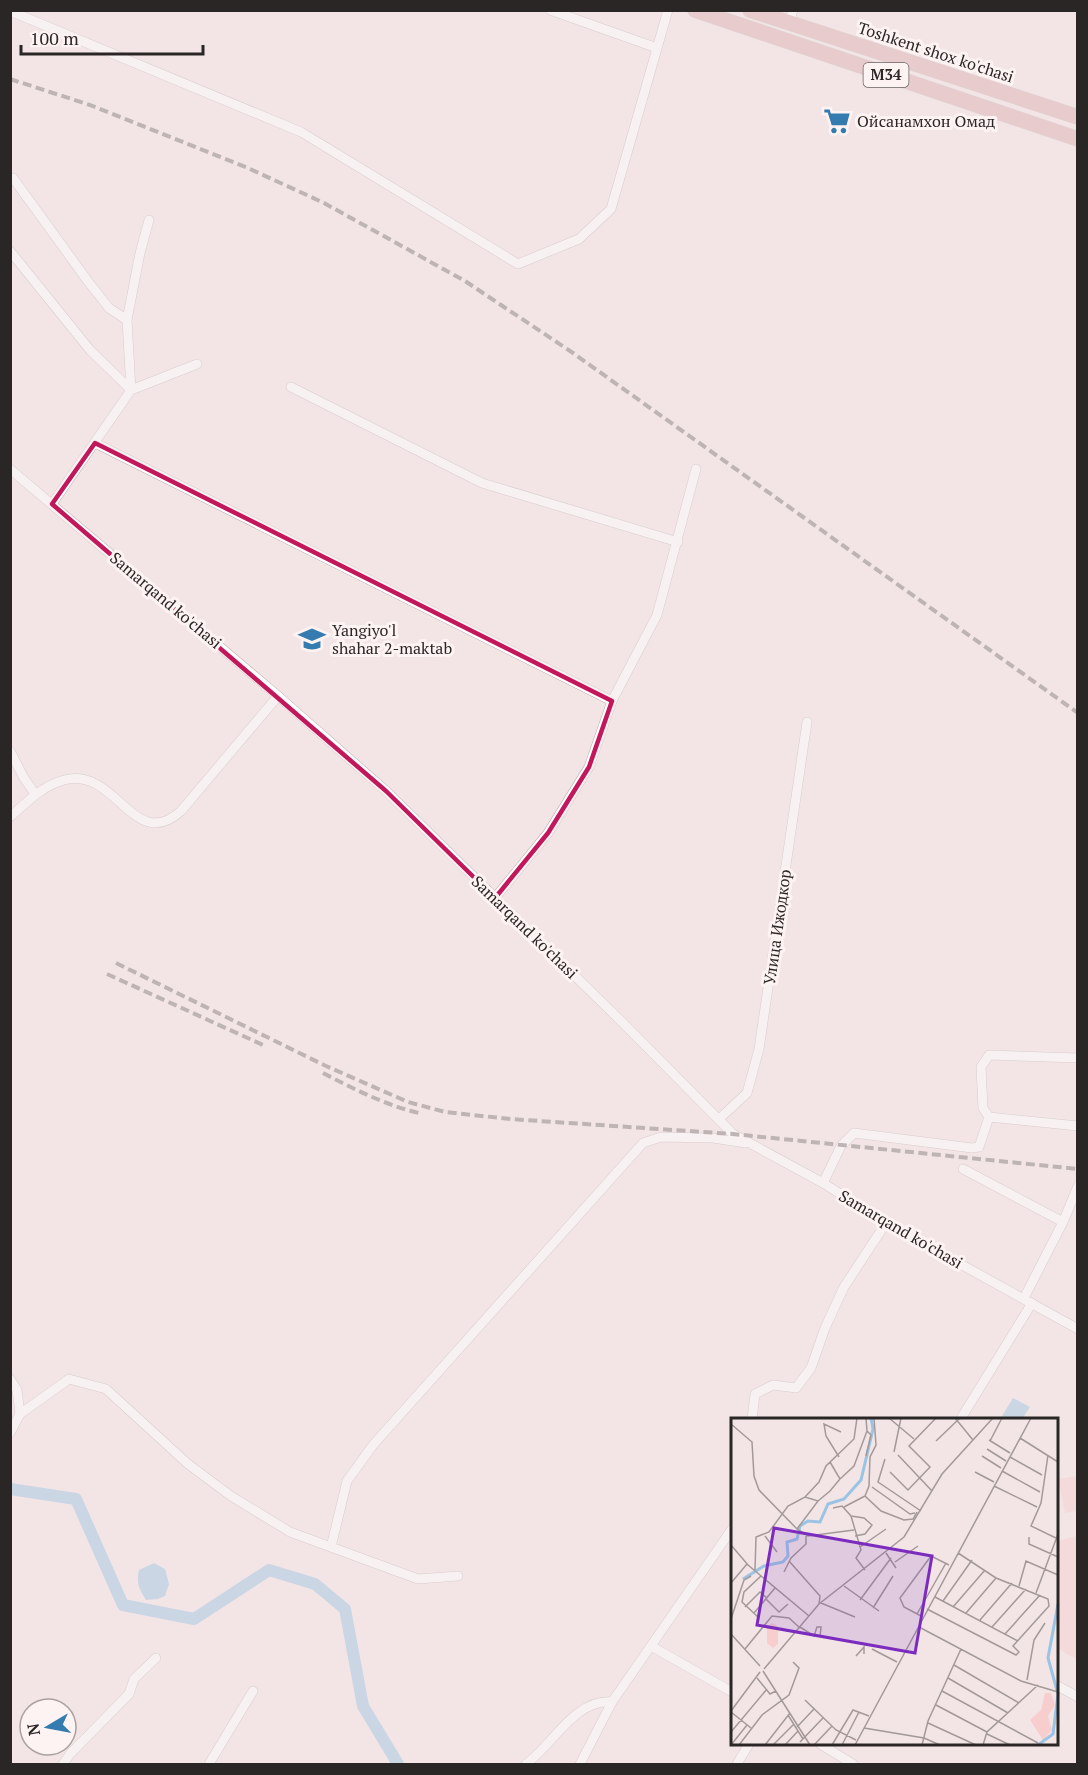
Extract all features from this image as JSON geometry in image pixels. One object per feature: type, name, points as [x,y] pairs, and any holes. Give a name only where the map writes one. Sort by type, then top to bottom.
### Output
[{"type":"main road","name":"M34","points":[[695,10],[1077,139]]},
{"type":"main road","name":"Toshkent shox ko'chasi","points":[[750,10],[791,17],[1077,117]]},
{"type":"street","points":[[550,10],[657,48]]},
{"type":"street","points":[[10,11],[301,132],[518,264],[579,239],[611,209],[668,10]]},
{"type":"street","points":[[13,178],[87,280],[110,308],[127,320]]},
{"type":"street","points":[[131,390],[127,320],[149,220]]},
{"type":"street","points":[[10,251],[90,350],[131,390]]},
{"type":"street","points":[[52,504],[131,390],[197,364]]},
{"type":"street","points":[[291,387],[482,483],[678,542]]},
{"type":"street","points":[[95,443],[612,701]]},
{"type":"street","name":"Samarqand ko'chasi","points":[[10,469],[278,696],[386,791],[733,1134],[823,1183],[886,1223],[1077,1329]]},
{"type":"street","points":[[495,898],[548,833],[589,767],[612,701],[657,615],[696,469]]},
{"type":"street","points":[[10,817],[44,788],[66,779],[84,778],[100,785],[142,820],[154,824],[165,822],[181,811],[278,696]]},
{"type":"street","name":"Улица Ижодкор","points":[[719,1119],[747,1093],[759,1049],[807,722]]},
{"type":"street","points":[[10,752],[35,794]]},
{"type":"street","points":[[989,1117],[983,1108],[981,1067],[989,1055],[1077,1058]]},
{"type":"street","points":[[989,1117],[1077,1126]]},
{"type":"street","points":[[823,1183],[841,1146],[855,1133],[972,1148],[980,1147],[989,1117]]},
{"type":"street","points":[[331,1547],[347,1481],[373,1445],[643,1143],[661,1137],[713,1138],[752,1144]]},
{"type":"street","points":[[963,1169],[1063,1222]]},
{"type":"street","points":[[961,1418],[1028,1300],[1077,1186]]},
{"type":"street","points":[[752,1418],[755,1394],[773,1385],[796,1388],[811,1368],[825,1328],[844,1287],[886,1223]]},
{"type":"street","points":[[10,1379],[17,1390],[20,1413]]},
{"type":"street","points":[[10,1433],[20,1413],[69,1379],[106,1389],[188,1464],[231,1496],[290,1532],[418,1579],[458,1576]]},
{"type":"street","points":[[580,1764],[612,1702],[731,1530]]},
{"type":"street","points":[[651,1646],[731,1691]]},
{"type":"street","points":[[63,1764],[129,1694],[134,1679],[156,1658]]},
{"type":"street","points":[[1058,1686],[1077,1697]]},
{"type":"street","points":[[209,1764],[253,1691]]},
{"type":"street","points":[[526,1764],[536,1757],[566,1723],[589,1706],[604,1701],[612,1702]]},
{"type":"street","points":[[737,1764],[748,1745]]},
{"type":"street","points":[[823,1745],[854,1764]]},
{"type":"highlighted area","points":[[95,443],[612,701],[589,767],[548,833],[495,898],[386,791],[52,504]]},
{"type":"shaded area","points":[[1077,1476],[1077,1511],[1065,1513],[1058,1479]]},
{"type":"shaded area","points":[[1078,1536],[1077,1659],[1058,1648],[1058,1541]]},
{"type":"water","points":[[1013,1398],[1030,1407],[1023,1418],[1001,1418]]},
{"type":"water","points":[[154,1563],[165,1569],[169,1584],[165,1596],[146,1600],[139,1586],[139,1570]]},
{"type":"waterway","points":[[10,1489],[76,1499],[123,1605],[194,1619],[269,1570],[315,1584],[345,1609],[363,1706],[398,1764]]},
{"type":"railway","points":[[10,79],[90,105],[248,168],[324,203],[465,281],[573,353],[1078,713]]},
{"type":"railway","points":[[116,963],[326,1066],[408,1102],[445,1112],[510,1119],[733,1134],[1078,1169]]},
{"type":"railway","points":[[107,974],[263,1045]]},
{"type":"railway","points":[[323,1073],[358,1091],[419,1113]]},
{"type":"place","name":"Ойсанамхон Омад","points":[[837,121]]},
{"type":"place","name":"Yangiyo'l shahar 2-maktab","points":[[312,639]]}]
